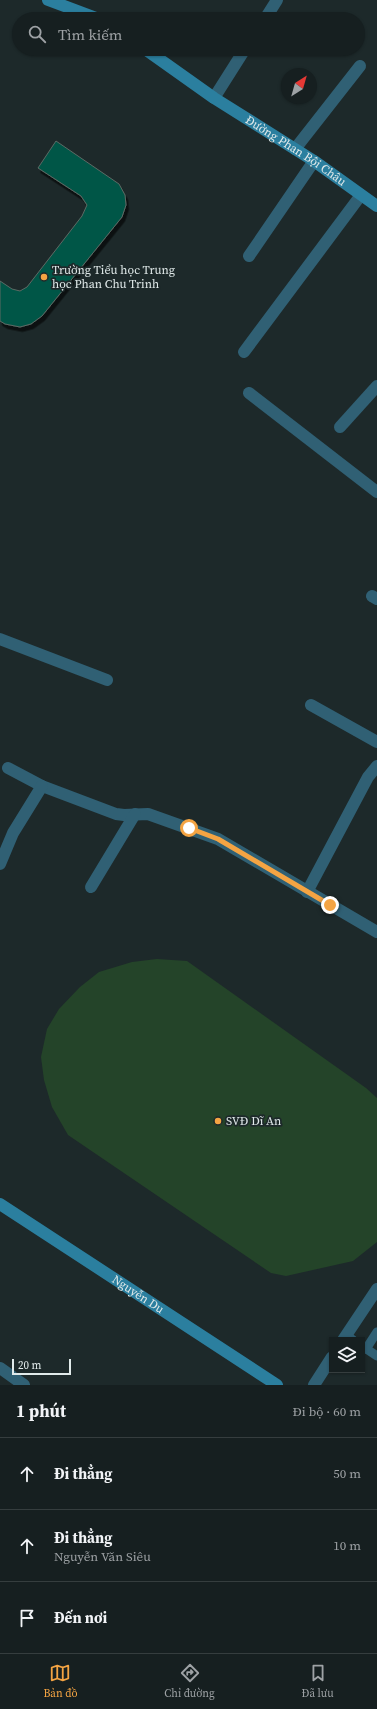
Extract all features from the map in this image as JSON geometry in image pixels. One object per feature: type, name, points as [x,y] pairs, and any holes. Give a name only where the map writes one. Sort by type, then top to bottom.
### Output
[{"type":"street","points":[[48,0],[81,12]]},
{"type":"street","points":[[269,12],[277,0]]},
{"type":"street","name":"Đường Phan Bội Châu","points":[[155,56],[214,98],[314,161],[377,206]]},
{"type":"street","points":[[214,98],[241,56]]},
{"type":"street","points":[[295,149],[360,66]]},
{"type":"street","points":[[249,256],[314,161]]},
{"type":"street","points":[[244,352],[361,194]]},
{"type":"street","points":[[340,427],[377,386]]},
{"type":"street","points":[[249,393],[377,492]]},
{"type":"street","points":[[0,639],[107,680]]},
{"type":"street","points":[[310,704],[377,742]]},
{"type":"street","points":[[307,892],[368,777],[377,766]]},
{"type":"street","points":[[8,768],[42,786],[116,814],[148,814],[218,839],[377,932]]},
{"type":"street","points":[[0,864],[13,833],[42,786]]},
{"type":"street","points":[[91,887],[135,814]]},
{"type":"street","name":"Nguyễn Du","points":[[0,1204],[277,1385]]},
{"type":"street","points":[[349,1337],[377,1289]]},
{"type":"street","points":[[314,1385],[329,1362]]},
{"type":"street","points":[[0,1368],[24,1385]]},
{"type":"lane","points":[[365,1346],[377,1332]]},
{"type":"lane","points":[[365,1348],[377,1356]]},
{"type":"green space","name":"SVĐ Dĩ An","points":[[157,959],[187,961],[366,1088],[377,1098],[377,1242],[353,1261],[286,1276],[271,1273],[68,1135],[52,1107],[44,1080],[41,1057],[47,1029],[59,1009],[80,987],[99,972],[132,962]]},
{"type":"building","points":[[56,141],[119,184],[125,195],[126,205],[122,217],[42,316],[31,324],[20,327],[5,324],[0,321],[0,281],[12,289],[20,291],[27,287],[82,216],[87,205],[81,196],[38,168]]},
{"type":"place","name":"Trường Tiểu học Trung học Phan Chu Trinh","points":[[44,277]]},
{"type":"place","name":"SVĐ Dĩ An","points":[[218,1121]]},
{"type":"route","points":[[189,828],[218,839],[330,905]]}]
